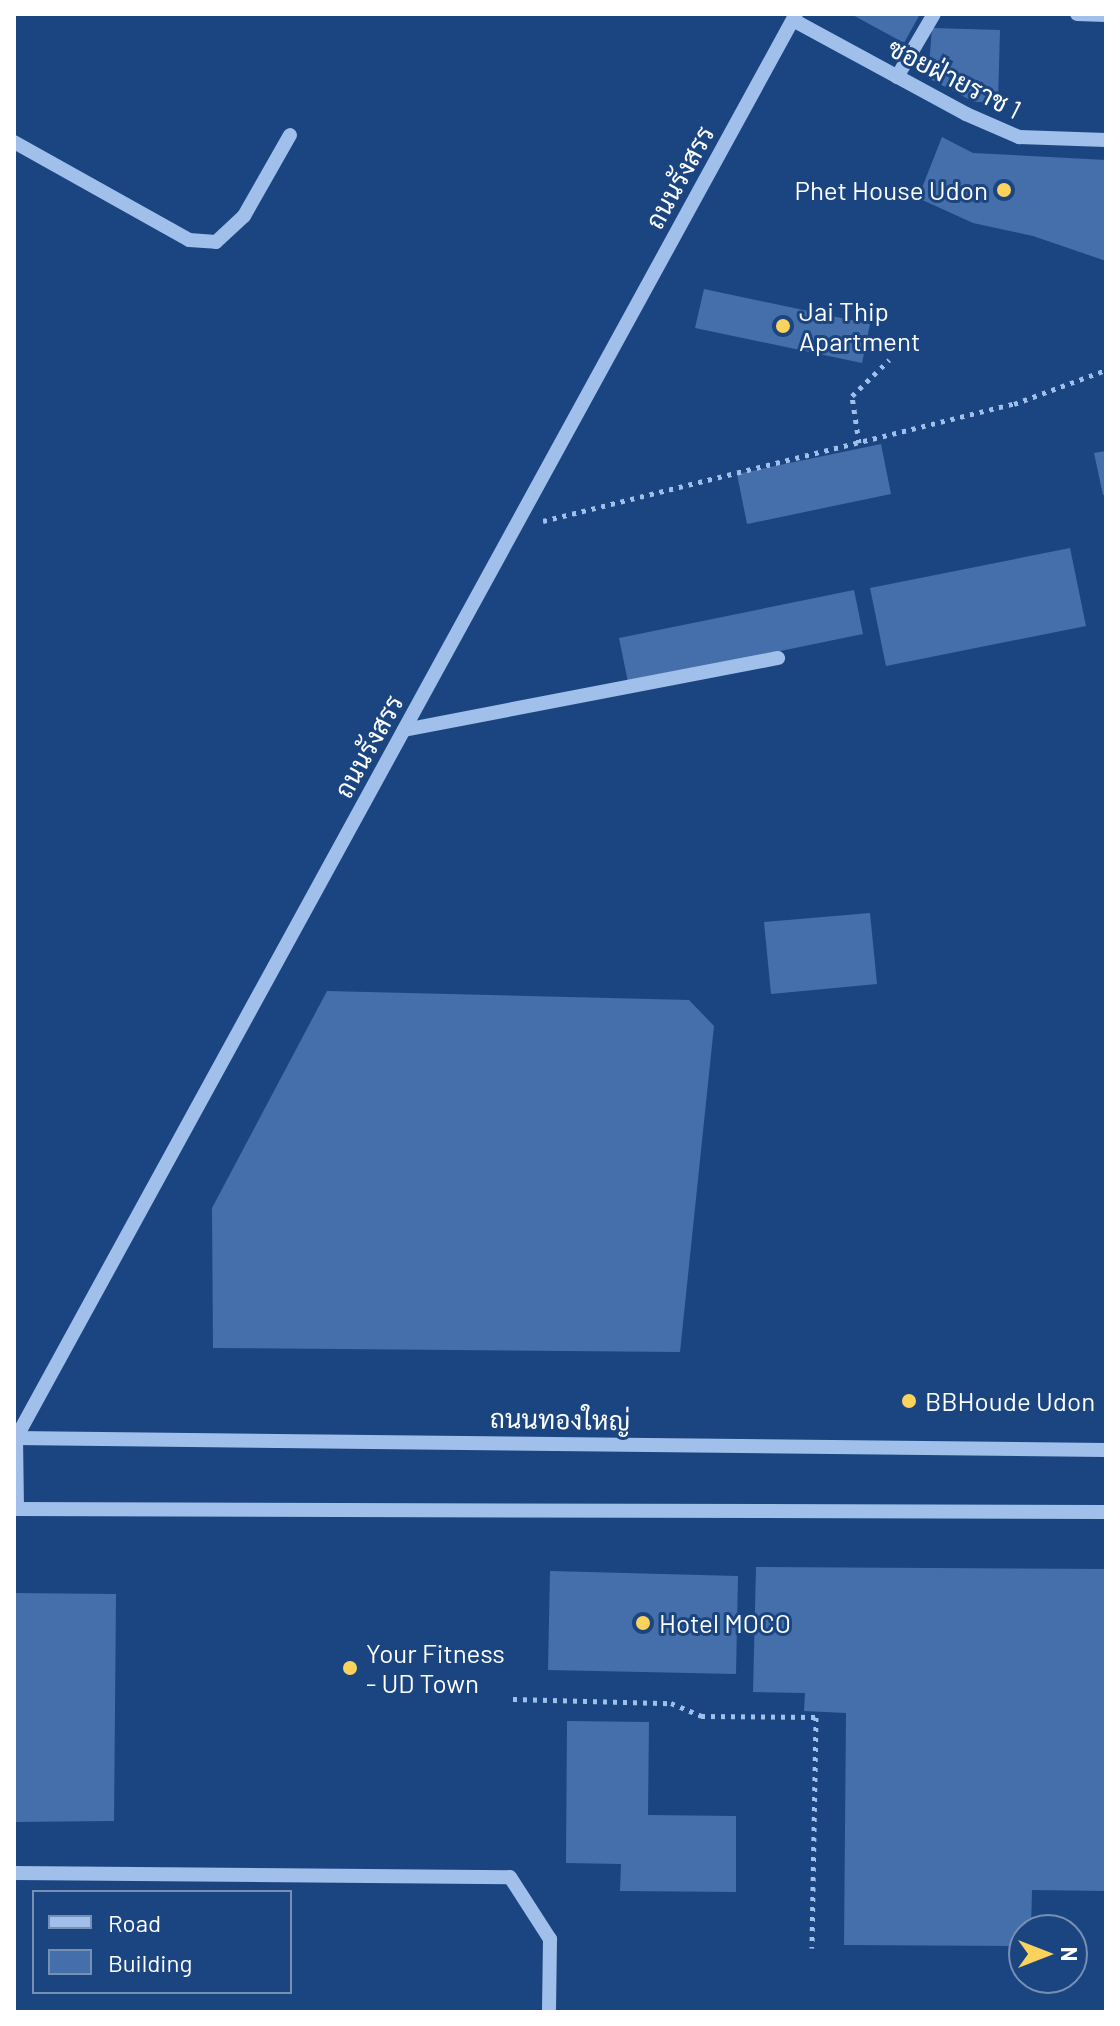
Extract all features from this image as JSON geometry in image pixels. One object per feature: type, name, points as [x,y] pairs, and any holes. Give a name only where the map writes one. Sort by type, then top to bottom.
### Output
[{"type":"street","points":[[897,77],[934,14]]},
{"type":"street","points":[[1077,14],[1106,15]]},
{"type":"street","name":"ซอยฝ่ายราช 1","points":[[794,17],[897,77],[1019,137],[1106,140]]},
{"type":"street","name":"ถนนรังสรร","points":[[15,1509],[15,1438],[794,17]]},
{"type":"street","points":[[14,142],[189,240],[216,242],[244,216],[290,135]]},
{"type":"street","points":[[404,730],[778,658]]},
{"type":"street","name":"ถนนทองใหญ่","points":[[15,1438],[1106,1450]]},
{"type":"street","points":[[15,1509],[1106,1512]]},
{"type":"street","points":[[14,1873],[510,1877],[550,1939],[549,2012]]},
{"type":"path","points":[[859,443],[852,396],[889,360]]},
{"type":"path","points":[[514,528],[1014,404],[1106,370]]},
{"type":"path","points":[[513,1699],[671,1703],[701,1716],[816,1717],[812,1948]]},
{"type":"building","points":[[851,14],[920,14],[904,43]]},
{"type":"building","points":[[932,28],[1000,30],[998,102],[974,102],[928,78]]},
{"type":"building","points":[[942,137],[973,153],[1106,160],[1106,261],[1033,236],[973,223],[918,198]]},
{"type":"building","name":"Jai Thip Apartment","points":[[704,289],[870,324],[862,363],[695,328]]},
{"type":"building","points":[[881,444],[891,494],[747,524],[737,474]]},
{"type":"building","points":[[1106,451],[1106,495],[1103,495],[1094,453]]},
{"type":"building","points":[[1070,548],[1086,626],[886,666],[870,588]]},
{"type":"building","points":[[854,590],[863,634],[628,682],[619,638]]},
{"type":"building","points":[[870,913],[877,984],[771,994],[764,922]]},
{"type":"building","points":[[327,991],[689,1000],[714,1026],[680,1352],[213,1348],[212,1208]]},
{"type":"building","points":[[756,1567],[1106,1569],[1106,1891],[1032,1890],[1031,1914],[1008,1914],[1008,1946],[844,1945],[846,1713],[804,1711],[805,1693],[753,1692]]},
{"type":"building","name":"Hotel MOCO","points":[[550,1571],[738,1576],[736,1674],[548,1670]]},
{"type":"building","points":[[14,1593],[116,1594],[114,1821],[14,1822]]},
{"type":"building","points":[[567,1721],[649,1722],[648,1815],[736,1816],[736,1892],[620,1891],[621,1864],[566,1863]]},
{"type":"place","name":"Phet House Udon","points":[[1004,190]]},
{"type":"place","name":"Jai Thip Apartment","points":[[783,326]]},
{"type":"place","name":"BBHoude Udon","points":[[909,1401]]},
{"type":"place","name":"Hotel MOCO","points":[[643,1623]]},
{"type":"place","name":"Your Fitness - UD Town","points":[[350,1668]]}]
